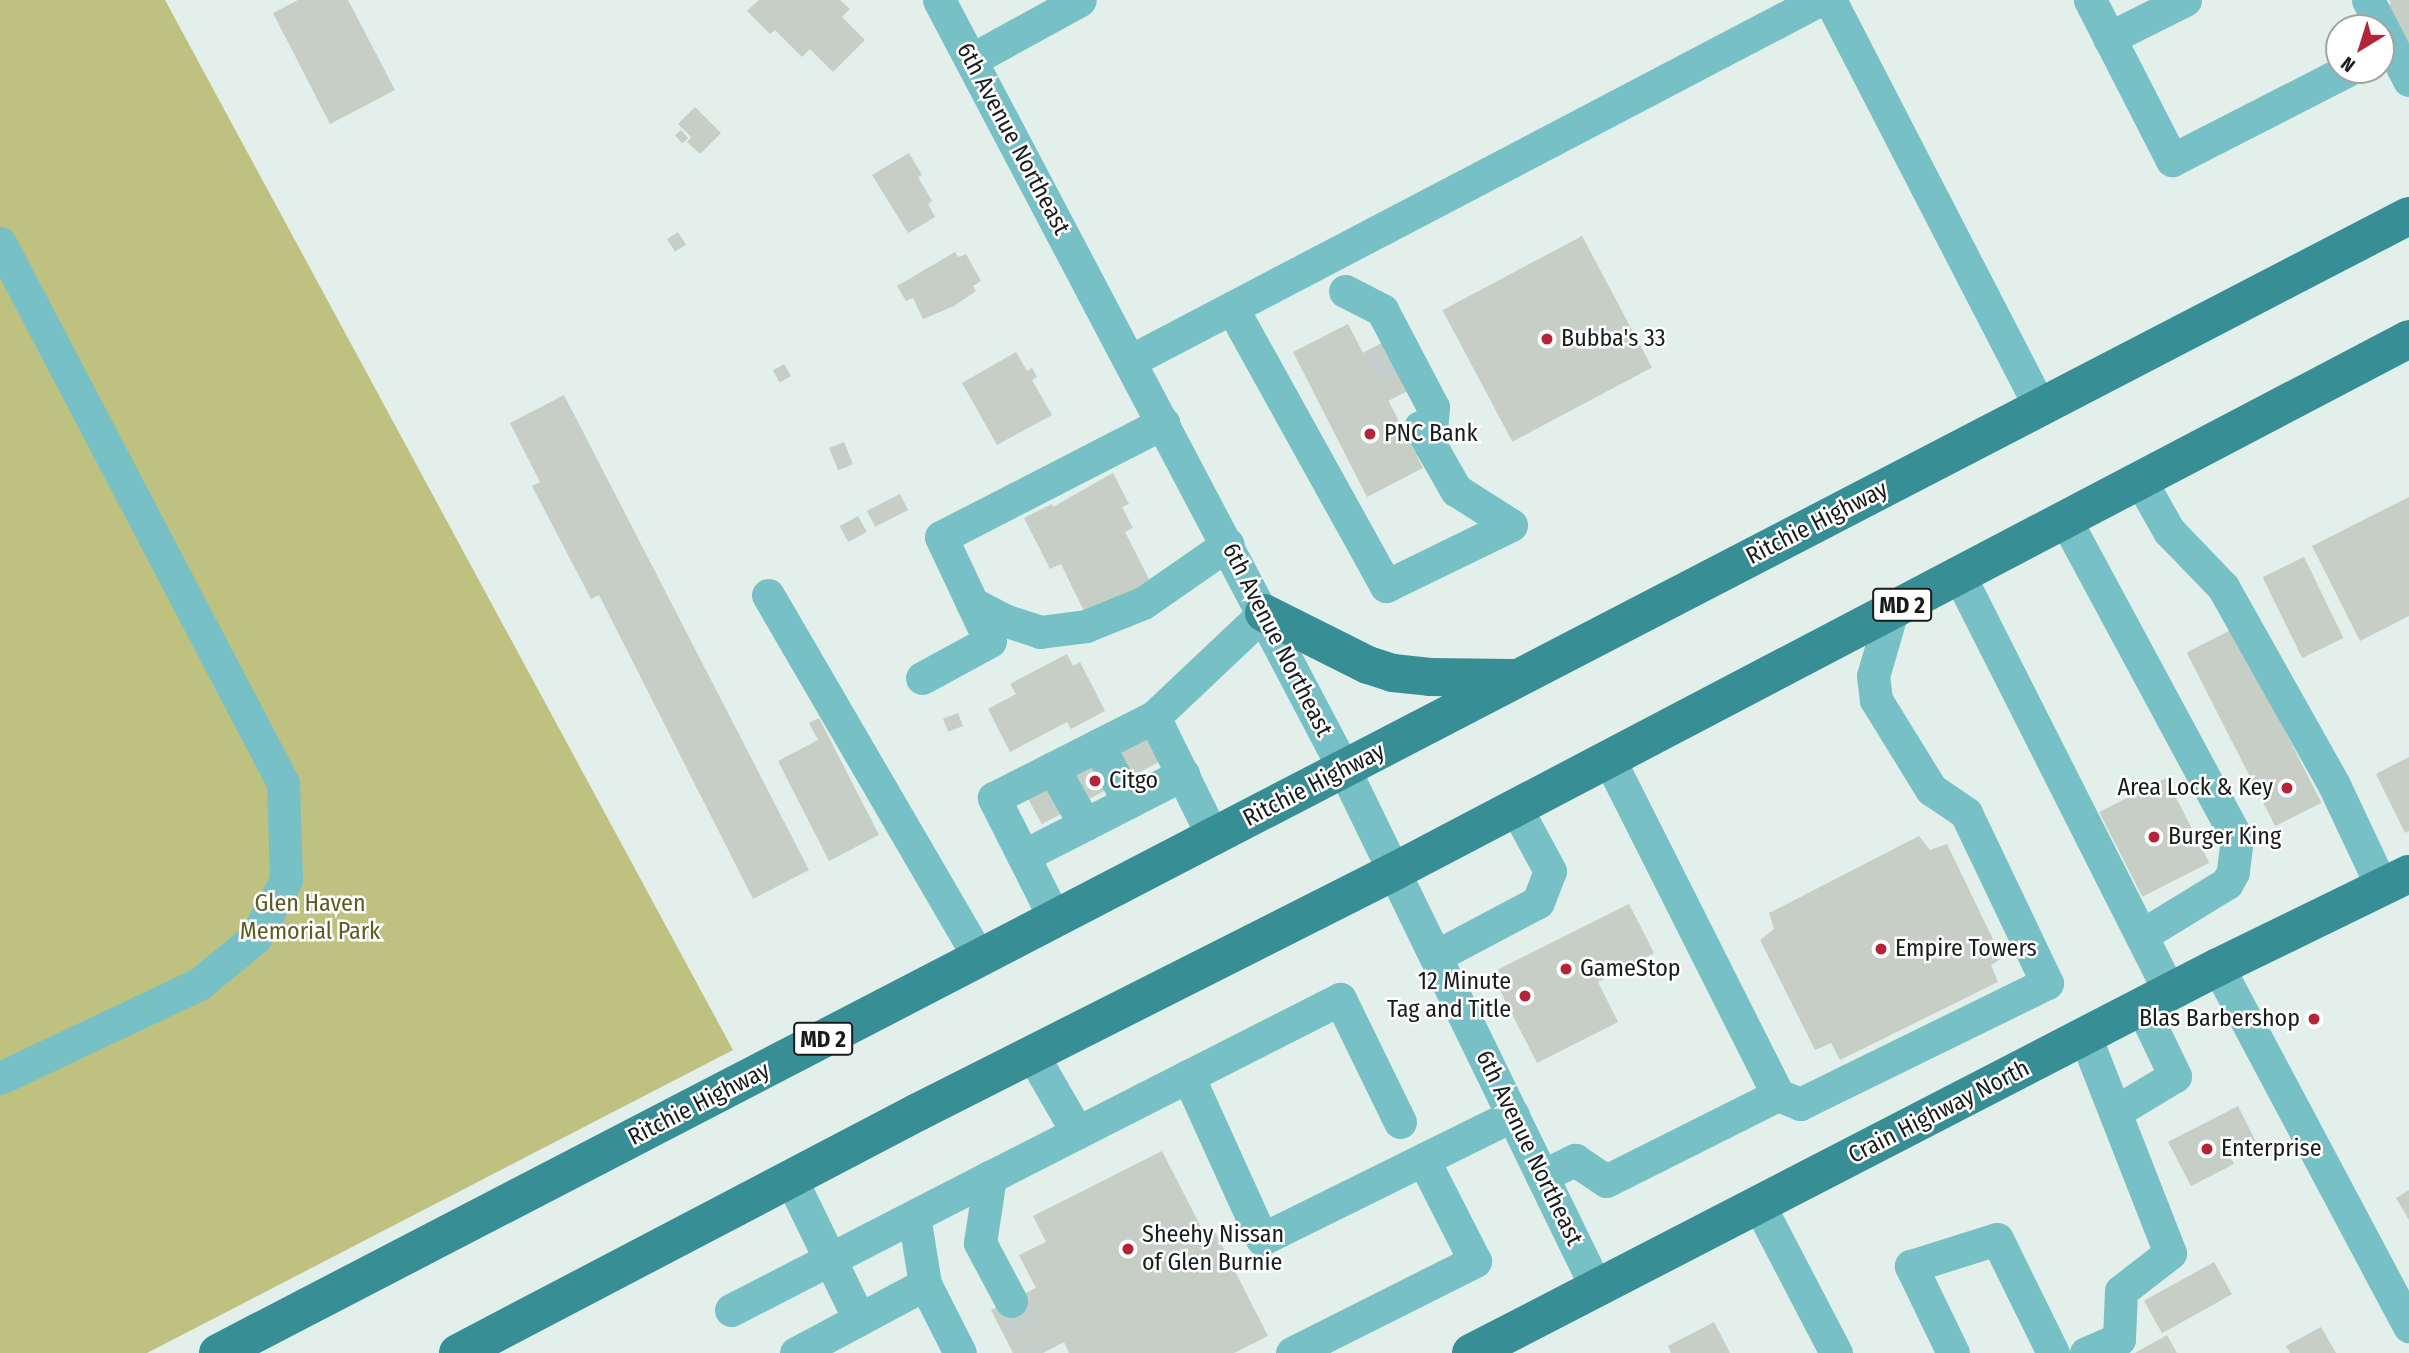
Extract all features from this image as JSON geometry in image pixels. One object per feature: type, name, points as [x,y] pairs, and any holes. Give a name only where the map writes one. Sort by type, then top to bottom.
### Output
[{"type":"main road","name":"Ritchie Highway","points":[[218,1353],[2409,216]]},
{"type":"main road","name":"MD 2","points":[[458,1353],[501,1343],[791,1179],[1395,871],[2140,480],[2406,348]]},
{"type":"main road","points":[[1264,613],[1368,665],[1393,673],[1430,677],[1519,678]]},
{"type":"main road","name":"Crain Highway North","points":[[1485,1350],[1597,1289],[2156,999],[2395,880]]},
{"type":"street","name":"6th Avenue Northeast","points":[[939,0],[1228,544],[1344,769],[1597,1289]]},
{"type":"street","points":[[971,60],[1042,9],[1080,0]]},
{"type":"street","points":[[1130,361],[1819,0]]},
{"type":"street","points":[[1830,0],[2040,407]]},
{"type":"street","points":[[2090,0],[2172,160],[2325,82]]},
{"type":"street","points":[[2109,38],[2185,0]]},
{"type":"street","points":[[2368,0],[2409,80]]},
{"type":"street","points":[[0,243],[283,783],[286,880],[255,938],[199,984],[0,1078]]},
{"type":"street","points":[[1326,258],[1378,345]]},
{"type":"street","points":[[1345,291],[1382,310],[1433,407],[1430,445]]},
{"type":"street","points":[[1232,307],[1386,586],[1511,525],[1456,490],[1402,393]]},
{"type":"street","points":[[922,678],[989,641],[941,537],[1163,423]]},
{"type":"street","points":[[2140,480],[2169,531],[2223,587],[2334,785],[2395,880]]},
{"type":"street","points":[[2066,519],[2237,838],[2233,872],[2227,883],[2142,935]]},
{"type":"street","points":[[972,603],[1004,620],[1040,632],[1086,626],[1143,603],[1228,544]]},
{"type":"street","points":[[1959,575],[2142,935],[2175,1076],[2115,1112]]},
{"type":"street","points":[[768,595],[979,958]]},
{"type":"street","points":[[1609,759],[1777,1095],[1800,1104],[2047,983],[1966,813],[1931,789],[1876,700],[1873,676],[1892,611]]},
{"type":"street","points":[[1055,919],[994,798],[1154,717],[1264,613]]},
{"type":"street","points":[[1154,717],[1213,837]]},
{"type":"street","points":[[1098,745],[1129,802]]},
{"type":"street","points":[[1053,768],[1084,825]]},
{"type":"street","points":[[1023,856],[1183,774]]},
{"type":"street","points":[[1436,956],[1538,902],[1550,871],[1516,807]]},
{"type":"street","points":[[2218,967],[2409,1326]]},
{"type":"street","points":[[731,1310],[1340,999],[1400,1122]]},
{"type":"street","points":[[2085,1036],[2170,1253],[2121,1291],[2119,1339],[2086,1353]]},
{"type":"street","points":[[1032,1054],[1077,1132]]},
{"type":"street","points":[[1188,1076],[1262,1239],[1513,1115]]},
{"type":"street","points":[[1542,1176],[1575,1160],[1606,1181],[1777,1095]]},
{"type":"street","points":[[1292,1353],[1475,1261],[1423,1159]]},
{"type":"street","points":[[990,1177],[980,1243],[1011,1300]]},
{"type":"street","points":[[791,1179],[859,1319]]},
{"type":"street","points":[[1759,1205],[1836,1353]]},
{"type":"street","points":[[914,1216],[925,1284],[960,1353]]},
{"type":"street","points":[[1953,1353],[1911,1266],[1997,1239],[2053,1353]]},
{"type":"street","points":[[796,1353],[925,1284]]},
{"type":"green space","name":"Glen Haven Memorial Park","points":[[0,0],[165,0],[733,1050],[147,1353],[0,1353]]},
{"type":"building","points":[[298,0],[348,0],[395,90],[330,124],[273,13]]},
{"type":"building","points":[[759,0],[840,0],[850,9],[842,17],[865,40],[833,72],[810,49],[802,57],[775,30],[770,34],[747,11]]},
{"type":"building","points":[[2389,0],[2409,0],[2409,44],[2395,14],[2388,6],[2391,4]]},
{"type":"building","points":[[695,107],[721,133],[700,154],[687,142],[691,137],[678,124]]},
{"type":"building","points":[[681,130],[688,138],[682,144],[675,135]]},
{"type":"building","points":[[909,153],[922,175],[918,177],[932,201],[928,204],[935,217],[908,233],[872,175]]},
{"type":"building","points":[[678,232],[686,245],[675,252],[667,239]]},
{"type":"building","name":"Bubba's 33","points":[[1582,236],[1652,368],[1512,442],[1442,310]]},
{"type":"building","points":[[955,252],[958,257],[966,254],[981,281],[973,286],[976,291],[954,306],[923,319],[913,298],[906,301],[897,286]]},
{"type":"building","name":"PNC Bank","points":[[1348,324],[1363,353],[1387,340],[1416,386],[1388,400],[1423,468],[1367,497],[1293,352]]},
{"type":"building","points":[[1016,352],[1027,371],[1032,368],[1037,377],[1032,380],[1052,415],[997,445],[962,383]]},
{"type":"building","points":[[784,364],[791,376],[780,383],[773,370]]},
{"type":"building","points":[[564,395],[809,870],[753,899],[599,595],[591,599],[532,486],[540,482],[510,423]]},
{"type":"building","points":[[844,442],[853,464],[838,470],[829,448]]},
{"type":"building","points":[[1113,473],[1129,504],[1122,507],[1133,528],[1125,532],[1152,585],[1087,617],[1061,564],[1050,569],[1024,518],[1052,504],[1053,507]]},
{"type":"building","points":[[900,494],[908,510],[875,527],[867,511]]},
{"type":"building","points":[[2409,497],[2409,616],[2360,641],[2312,546]]},
{"type":"building","points":[[858,516],[867,532],[848,542],[840,526]]},
{"type":"building","points":[[2304,557],[2343,638],[2302,658],[2263,577]]},
{"type":"building","points":[[2233,629],[2322,803],[2275,826],[2187,653]]},
{"type":"building","points":[[1067,654],[1073,666],[1080,662],[1105,711],[1071,729],[1067,722],[1010,752],[988,709],[1016,694],[1010,684]]},
{"type":"building","points":[[958,713],[963,726],[948,732],[943,719]]},
{"type":"building","points":[[819,718],[879,835],[829,861],[778,761],[818,740],[809,723]]},
{"type":"building","points":[[1145,733],[1160,761],[1042,824],[1027,796]]},
{"type":"building","points":[[2409,757],[2409,831],[2405,833],[2376,774]]},
{"type":"building","name":"Burger King","points":[[2166,778],[2209,863],[2142,897],[2099,812]]},
{"type":"building","name":"Empire Towers","points":[[1919,836],[1930,850],[1947,844],[2002,958],[1991,965],[1998,982],[1840,1060],[1831,1043],[1815,1050],[1760,940],[1774,929],[1769,913]]},
{"type":"building","points":[[1629,904],[1654,953],[1598,982],[1618,1022],[1537,1063],[1491,973]]},
{"type":"building","name":"Enterprise","points":[[2238,1106],[2256,1142],[2230,1156],[2234,1164],[2191,1186],[2168,1142]]},
{"type":"building","name":"Sheehy Nissan of Glen Burnie","points":[[1162,1151],[1203,1231],[1212,1226],[1268,1336],[1234,1353],[1069,1353],[1064,1342],[1043,1353],[1013,1353],[991,1310],[1036,1288],[1019,1255],[1046,1242],[1033,1216]]},
{"type":"building","points":[[2409,1190],[2409,1220],[2396,1198]]},
{"type":"building","points":[[2214,1262],[2232,1294],[2162,1333],[2144,1301]]},
{"type":"building","points":[[1714,1322],[1730,1353],[1671,1353],[1668,1346]]},
{"type":"building","points":[[2321,1327],[2336,1353],[2290,1353],[2286,1346]]},
{"type":"building","points":[[2167,1335],[2177,1353],[2135,1353]]},
{"type":"tunnel","points":[[1378,345],[1402,393]]},
{"type":"tunnel","points":[[1011,1301],[1038,1353]]},
{"type":"place","name":"Bubba's 33","points":[[1547,339]]},
{"type":"place","name":"PNC Bank","points":[[1370,434]]},
{"type":"place","name":"Citgo","points":[[1095,781]]},
{"type":"place","name":"Area Lock & Key","points":[[2287,788]]},
{"type":"place","name":"Burger King","points":[[2154,837]]},
{"type":"place","name":"Empire Towers","points":[[1881,949]]},
{"type":"place","name":"GameStop","points":[[1566,969]]},
{"type":"place","name":"12 Minute Tag and Title","points":[[1525,996]]},
{"type":"place","name":"Blas Barbershop","points":[[2314,1019]]},
{"type":"place","name":"Enterprise","points":[[2207,1149]]},
{"type":"place","name":"Sheehy Nissan of Glen Burnie","points":[[1128,1249]]}]
